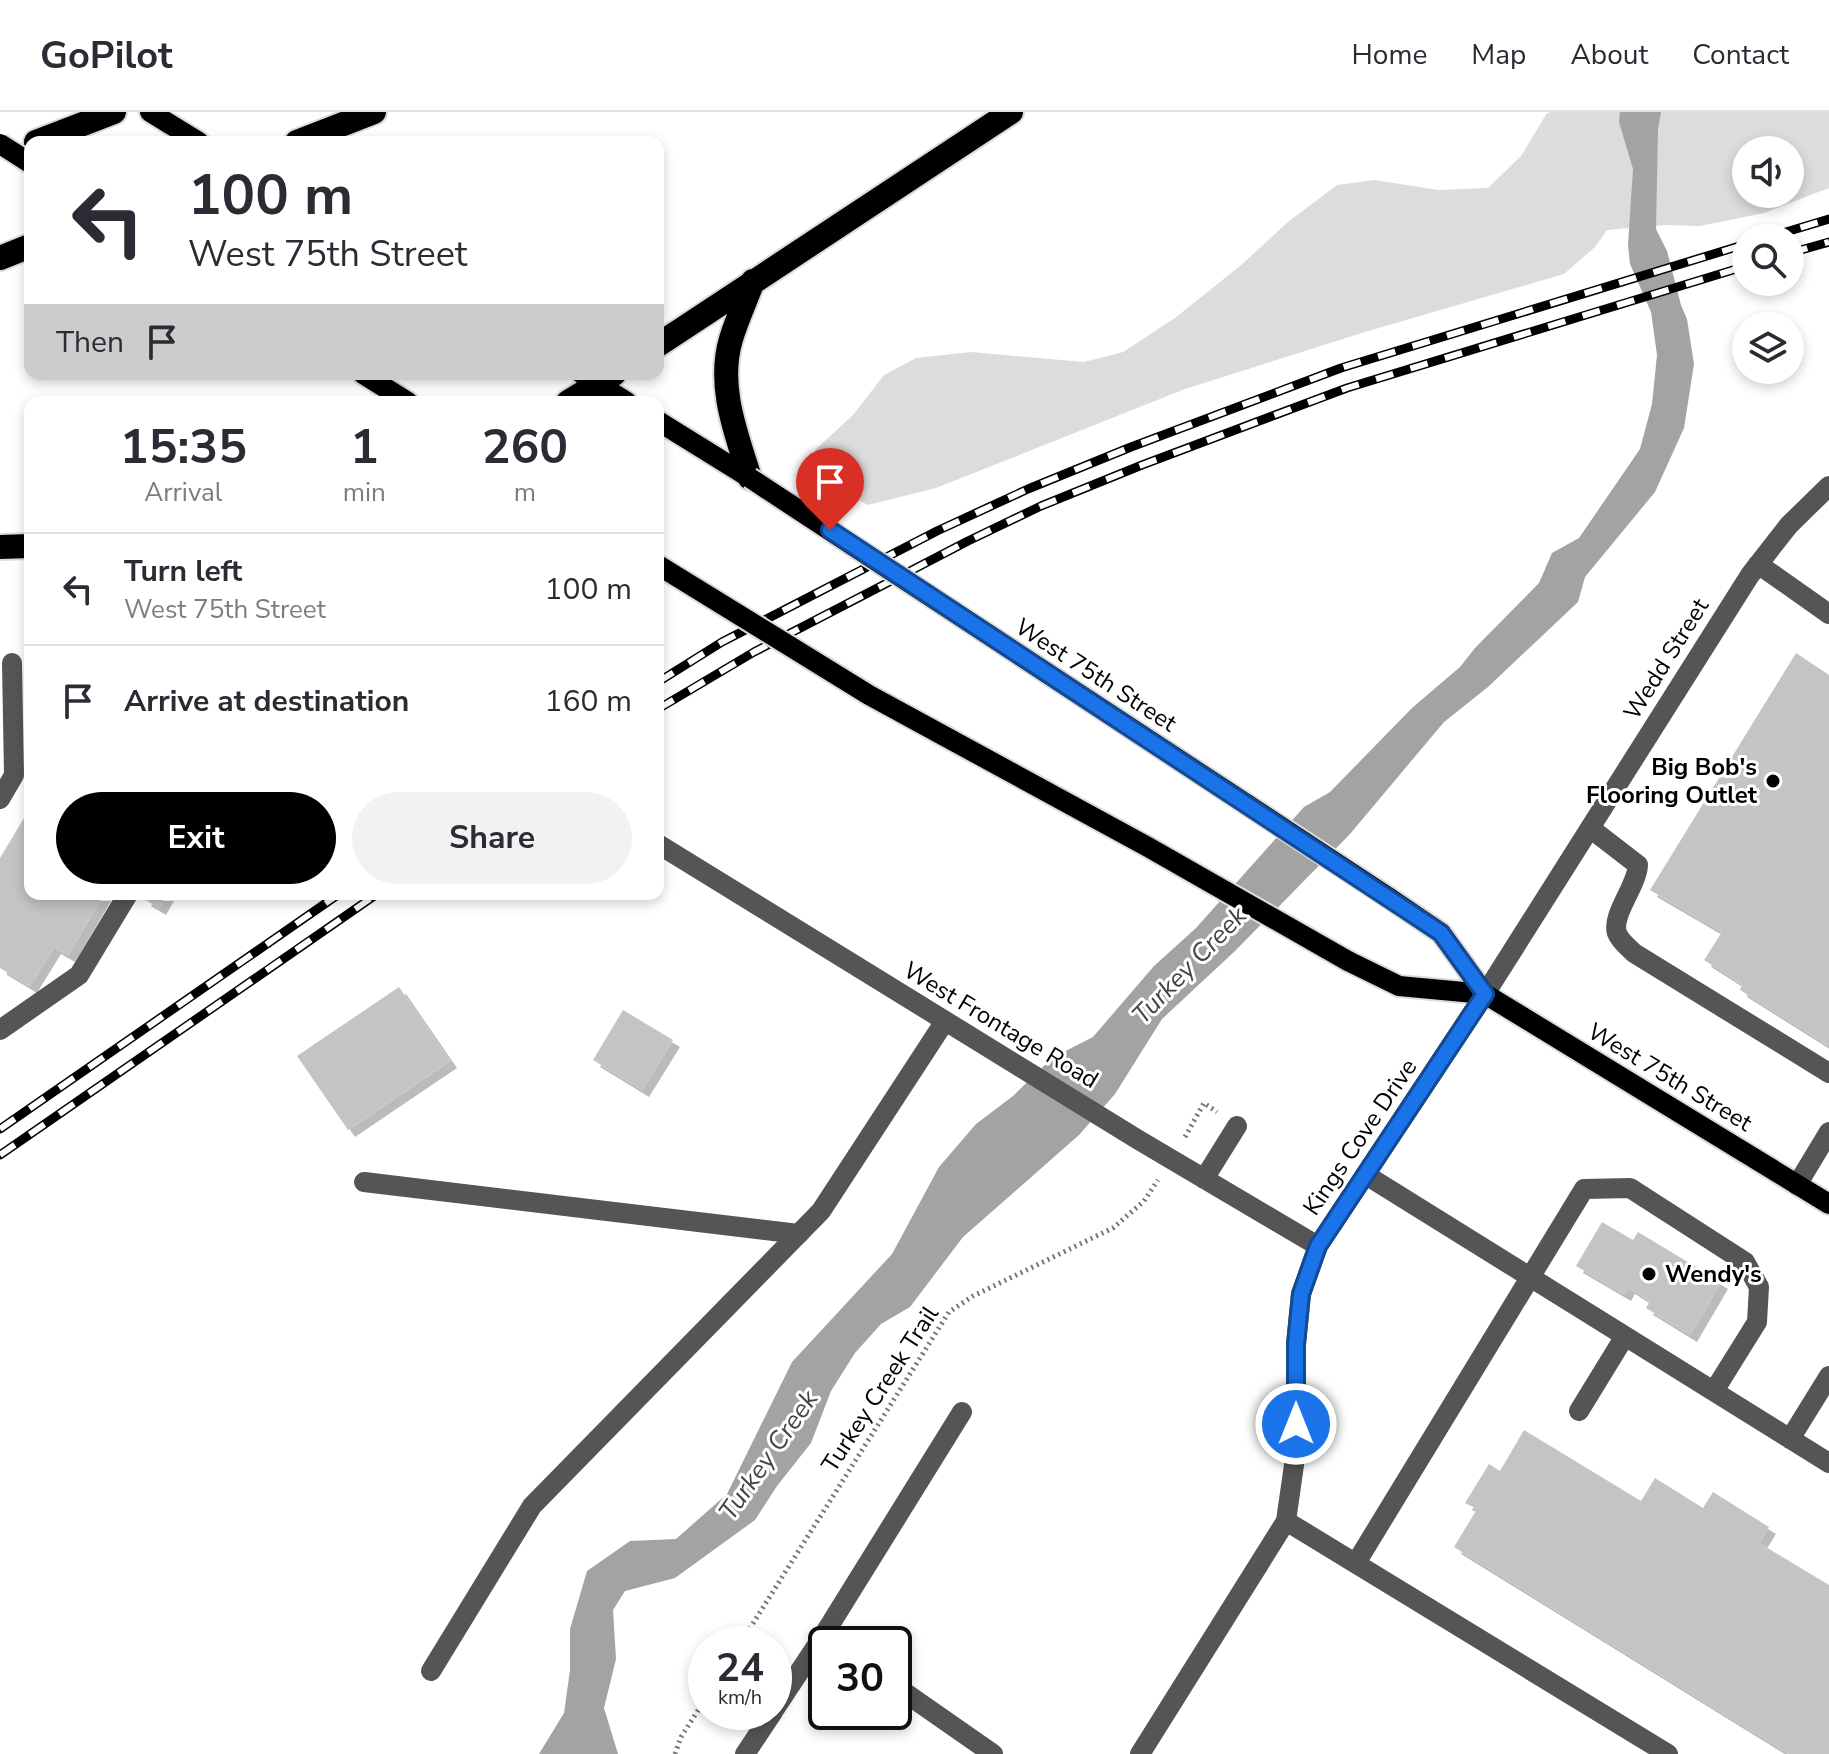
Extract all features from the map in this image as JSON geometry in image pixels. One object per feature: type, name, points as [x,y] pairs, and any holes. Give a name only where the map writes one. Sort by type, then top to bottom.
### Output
[{"type":"highway","points":[[52,136],[114,112]]},
{"type":"highway","points":[[312,136],[374,112]]},
{"type":"highway","points":[[664,341],[1011,112]]},
{"type":"highway","points":[[0,156],[24,146]]},
{"type":"highway","points":[[0,258],[24,248]]},
{"type":"highway","points":[[750,478],[731,417],[726,387],[730,340],[753,281]]},
{"type":"highway","points":[[575,396],[594,380]]},
{"type":"highway","points":[[0,547],[24,546]]},
{"type":"main road","points":[[150,112],[189,136]]},
{"type":"main road","points":[[0,144],[24,159]]},
{"type":"main road","points":[[373,380],[398,396]]},
{"type":"main road","points":[[601,380],[620,396]]},
{"type":"main road","name":"West 75th Street","points":[[664,425],[750,478],[1441,933],[1485,994],[1829,1204]]},
{"type":"main road","name":"West 75th Street","points":[[664,569],[869,695],[1148,847],[1348,961],[1399,986],[1485,994]]},
{"type":"street","name":"Wedd Street","points":[[1485,994],[1758,564],[1789,525],[1829,486]]},
{"type":"street","points":[[1758,564],[1829,614]]},
{"type":"street","points":[[0,799],[22,763],[14,663]]},
{"type":"street","points":[[1590,828],[1638,865],[1636,879],[1616,921],[1616,931],[1627,946],[1829,1073]]},
{"type":"street","name":"West Frontage Road","points":[[664,848],[1137,1139],[1318,1246]]},
{"type":"street","points":[[0,1030],[79,975],[124,900]]},
{"type":"street","name":"Kings Cove Drive","points":[[1140,1754],[1286,1521],[1296,1451],[1296,1344],[1301,1294],[1318,1246],[1485,994]]},
{"type":"street","points":[[431,1671],[532,1506],[821,1211],[945,1021]]},
{"type":"street","points":[[1204,1179],[1237,1126]]},
{"type":"street","points":[[1797,1185],[1829,1132]]},
{"type":"street","points":[[1366,1175],[1829,1463]]},
{"type":"street","points":[[364,1182],[799,1234]]},
{"type":"street","points":[[1356,1563],[1584,1189],[1630,1188],[1745,1262],[1759,1287],[1757,1322],[1714,1391]]},
{"type":"street","points":[[1579,1411],[1625,1336]]},
{"type":"street","points":[[1790,1439],[1829,1376]]},
{"type":"street","points":[[837,1626],[962,1412]]},
{"type":"street","points":[[1286,1521],[1668,1754]]},
{"type":"street","points":[[792,1687],[808,1667]]},
{"type":"street","points":[[912,1698],[993,1754]]},
{"type":"street","points":[[745,1754],[761,1730]]},
{"type":"path","name":"Turkey Creek Trail","points":[[751,1626],[949,1312],[973,1296],[1113,1228],[1144,1201],[1204,1103],[1237,1126]]},
{"type":"path","points":[[675,1754],[688,1726]]},
{"type":"shaded area","points":[[1551,112],[1829,112],[1829,188],[1804,198],[1804,136],[1732,136],[1732,208],[1777,208],[1764,213],[1700,226],[1665,225],[1607,230],[1595,247],[1564,274],[1185,389],[936,488],[868,505],[836,483],[824,469],[815,450],[853,415],[884,375],[916,358],[971,352],[1084,362],[1123,352],[1175,318],[1240,266],[1288,222],[1337,185],[1374,180],[1439,190],[1488,188],[1521,156],[1547,113]]},
{"type":"water","name":"Turkey Creek","points":[[1620,112],[1661,112],[1656,229],[1667,251],[1687,319],[1694,364],[1684,428],[1655,492],[1585,577],[1578,602],[1488,687],[1444,722],[1350,834],[1235,951],[1162,1019],[1115,1094],[1079,1135],[963,1237],[910,1307],[881,1324],[855,1353],[831,1391],[811,1443],[755,1520],[675,1578],[625,1591],[613,1610],[616,1659],[604,1708],[618,1754],[539,1754],[564,1713],[570,1670],[570,1629],[587,1571],[630,1541],[676,1539],[727,1494],[792,1362],[892,1254],[939,1167],[976,1124],[1013,1096],[1052,1058],[1093,1037],[1154,966],[1196,928],[1304,807],[1330,792],[1412,708],[1460,667],[1539,583],[1552,553],[1579,538],[1640,449],[1652,404],[1657,355],[1651,312],[1630,264],[1628,245],[1633,169],[1619,122]]},
{"type":"building","name":"Big Bob's Flooring Outlet","points":[[1796,653],[1829,675],[1829,1046],[1740,990],[1742,984],[1704,960],[1722,932],[1650,890]]},
{"type":"building","points":[[24,818],[24,900],[100,900],[68,955],[54,947],[30,986],[0,968],[0,858]]},
{"type":"building","points":[[146,900],[164,900],[159,908]]},
{"type":"building","points":[[399,987],[450,1061],[348,1130],[297,1056]]},
{"type":"building","points":[[623,1010],[673,1040],[642,1090],[593,1060]]},
{"type":"building","name":"Wendy's","points":[[1602,1222],[1633,1240],[1638,1232],[1721,1282],[1690,1335],[1646,1308],[1650,1301],[1628,1287],[1624,1294],[1576,1266]]},
{"type":"building","points":[[1524,1430],[1641,1501],[1655,1478],[1703,1508],[1713,1492],[1769,1527],[1759,1543],[1829,1585],[1829,1754],[1789,1754],[1454,1547],[1477,1509],[1465,1503],[1489,1464],[1500,1471]]},
{"type":"railway","points":[[1804,227],[1829,219]]},
{"type":"railway","points":[[1804,249],[1829,242]]},
{"type":"railway","points":[[664,678],[722,642],[937,531],[1131,447],[1341,368],[1732,248]]},
{"type":"railway","points":[[664,705],[754,652],[1041,506],[1347,388],[1732,270]]},
{"type":"railway","points":[[0,1129],[330,900]]},
{"type":"railway","points":[[0,1155],[368,900]]},
{"type":"place","name":"Big Bob's Flooring Outlet","points":[[1773,781]]},
{"type":"place","name":"Wendy's","points":[[1649,1274]]},
{"type":"route","points":[[830,530],[1441,933],[1485,994],[1318,1246],[1301,1294],[1296,1344],[1296,1424]]}]
